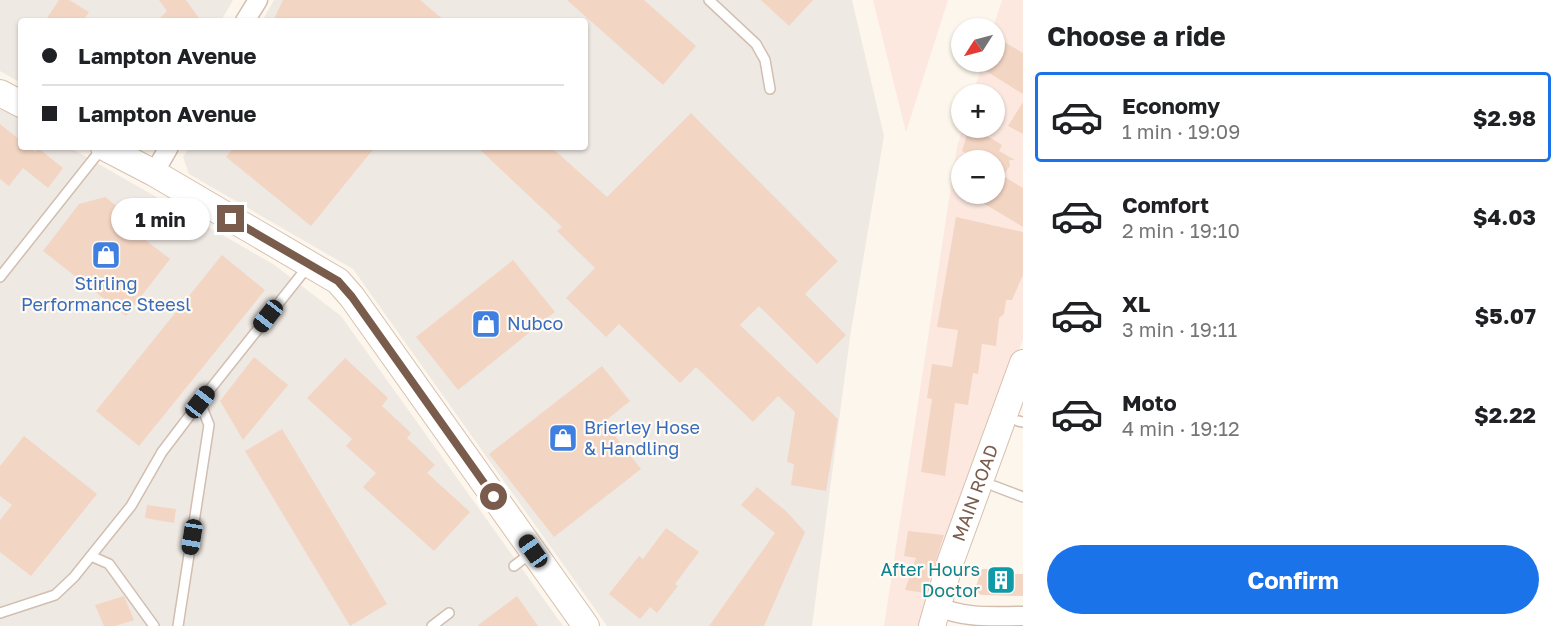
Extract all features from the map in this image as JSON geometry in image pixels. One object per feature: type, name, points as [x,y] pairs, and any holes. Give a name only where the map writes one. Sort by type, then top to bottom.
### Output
[{"type":"street","points":[[247,18],[258,0]]},
{"type":"street","points":[[0,93],[18,102]]},
{"type":"street","points":[[109,150],[154,173],[338,281],[352,297],[523,559],[586,626]]},
{"type":"street","points":[[154,173],[167,150]]},
{"type":"street","name":"MAIN ROAD","points":[[942,618],[950,563],[1021,371]]},
{"type":"street","name":"MAIN ROAD","points":[[942,618],[1021,416]]},
{"type":"street","points":[[942,618],[966,615],[1023,616]]},
{"type":"lane","points":[[710,0],[756,44],[765,60],[770,88]]},
{"type":"lane","points":[[0,277],[101,150]]},
{"type":"lane","points":[[0,613],[55,595],[74,577],[131,506],[162,452],[309,264]]},
{"type":"lane","points":[[178,626],[209,425],[200,402]]},
{"type":"lane","points":[[994,486],[1023,497]]},
{"type":"lane","points":[[91,556],[110,564],[153,626]]},
{"type":"lane","points":[[432,626],[449,613]]},
{"type":"shaded area","points":[[0,0],[233,0],[223,18],[18,18],[18,81],[0,71]]},
{"type":"shaded area","points":[[274,0],[852,0],[884,136],[850,337],[812,626],[607,626],[353,269],[189,174],[183,157],[187,150],[588,150],[588,18],[264,18]]},
{"type":"shaded area","points":[[873,0],[948,0],[906,132]]},
{"type":"shaded area","points":[[1002,0],[1023,0],[1023,339],[946,547],[924,626],[884,626],[951,186],[951,204],[1005,204],[1005,150],[957,150],[960,138],[1005,138],[1005,84],[976,84],[980,72],[1005,72],[1005,18],[996,18]]},
{"type":"shaded area","points":[[0,107],[18,117],[18,150],[74,150],[273,264],[341,316],[563,626],[0,626]]},
{"type":"building","points":[[59,0],[69,0],[89,12],[85,18],[47,18]]},
{"type":"building","points":[[159,0],[186,0],[199,18],[160,18],[167,11]]},
{"type":"building","points":[[283,0],[420,0],[441,18],[274,18]]},
{"type":"building","points":[[567,0],[644,0],[696,46],[663,85]]},
{"type":"building","points":[[761,0],[813,0],[789,26]]},
{"type":"building","points":[[1005,42],[1023,53],[1023,94],[988,72],[1005,72]]},
{"type":"building","points":[[1023,102],[1023,134],[1008,126]]},
{"type":"building","points":[[691,113],[838,261],[805,294],[846,335],[817,364],[759,306],[740,325],[838,419],[826,491],[791,485],[794,464],[787,462],[795,412],[778,396],[753,422],[696,367],[680,383],[619,324],[606,337],[566,298],[595,268],[557,231],[562,227],[480,150],[554,150],[607,197]]},
{"type":"building","points":[[0,124],[18,139],[18,150],[35,152],[40,150],[63,168],[48,188],[23,168],[9,186],[0,179]]},
{"type":"building","points":[[966,138],[990,138],[1002,145],[1000,150],[962,150]]},
{"type":"building","points":[[232,150],[373,150],[311,226],[226,157]]},
{"type":"building","points":[[1005,154],[1015,160],[1009,160],[1010,166],[1005,173]]},
{"type":"building","points":[[1005,177],[1023,188],[1023,227],[985,204],[1005,204]]},
{"type":"building","name":"Stirling Performance Steesl","points":[[105,197],[133,219],[127,226],[170,259],[126,316],[43,251],[79,204]]},
{"type":"building","points":[[956,217],[1023,232],[1023,275],[1012,300],[1006,300],[1004,314],[999,318],[996,346],[982,344],[978,374],[973,373],[968,405],[955,403],[945,476],[921,472],[932,399],[927,398],[932,364],[952,367],[958,330],[937,327]]},
{"type":"building","points":[[222,255],[265,290],[139,446],[96,411]]},
{"type":"building","name":"Nubco","points":[[513,260],[555,312],[458,390],[416,337]]},
{"type":"building","points":[[254,357],[288,385],[243,440],[220,401]]},
{"type":"building","points":[[345,358],[388,398],[382,406],[411,433],[407,438],[435,465],[427,473],[470,512],[434,551],[363,487],[376,473],[346,446],[352,439],[307,398]]},
{"type":"building","name":"Brierley Hose & Handling","points":[[602,366],[630,401],[604,422],[641,469],[554,537],[489,454]]},
{"type":"building","points":[[282,429],[387,604],[350,626],[245,451]]},
{"type":"building","points":[[24,436],[97,494],[31,576],[0,552],[0,520],[12,505],[0,496],[0,466]]},
{"type":"building","points":[[757,487],[787,512],[805,532],[764,626],[709,626],[775,533],[741,505]]},
{"type":"building","points":[[147,505],[176,509],[174,523],[145,518]]},
{"type":"building","points":[[666,528],[699,552],[675,584],[678,586],[657,613],[650,607],[640,619],[609,594],[639,556],[643,559]]},
{"type":"building","points":[[908,531],[944,535],[925,593],[905,590],[916,558],[904,556]]},
{"type":"building","name":"After Hours Doctor","points":[[982,569],[997,569],[996,574],[1023,574],[1023,596],[981,595],[977,592],[976,586]]},
{"type":"building","points":[[124,596],[134,620],[115,626],[104,626],[95,605]]},
{"type":"building","points":[[517,596],[538,626],[477,626]]},
{"type":"place","name":"Stirling Performance Steesl","points":[[106,255]]},
{"type":"place","name":"Nubco","points":[[486,324]]},
{"type":"place","name":"Brierley Hose & Handling","points":[[563,438]]},
{"type":"place","name":"After Hours Doctor","points":[[1001,580]]},
{"type":"route","points":[[231,219],[338,281],[352,297],[494,497]]}]
